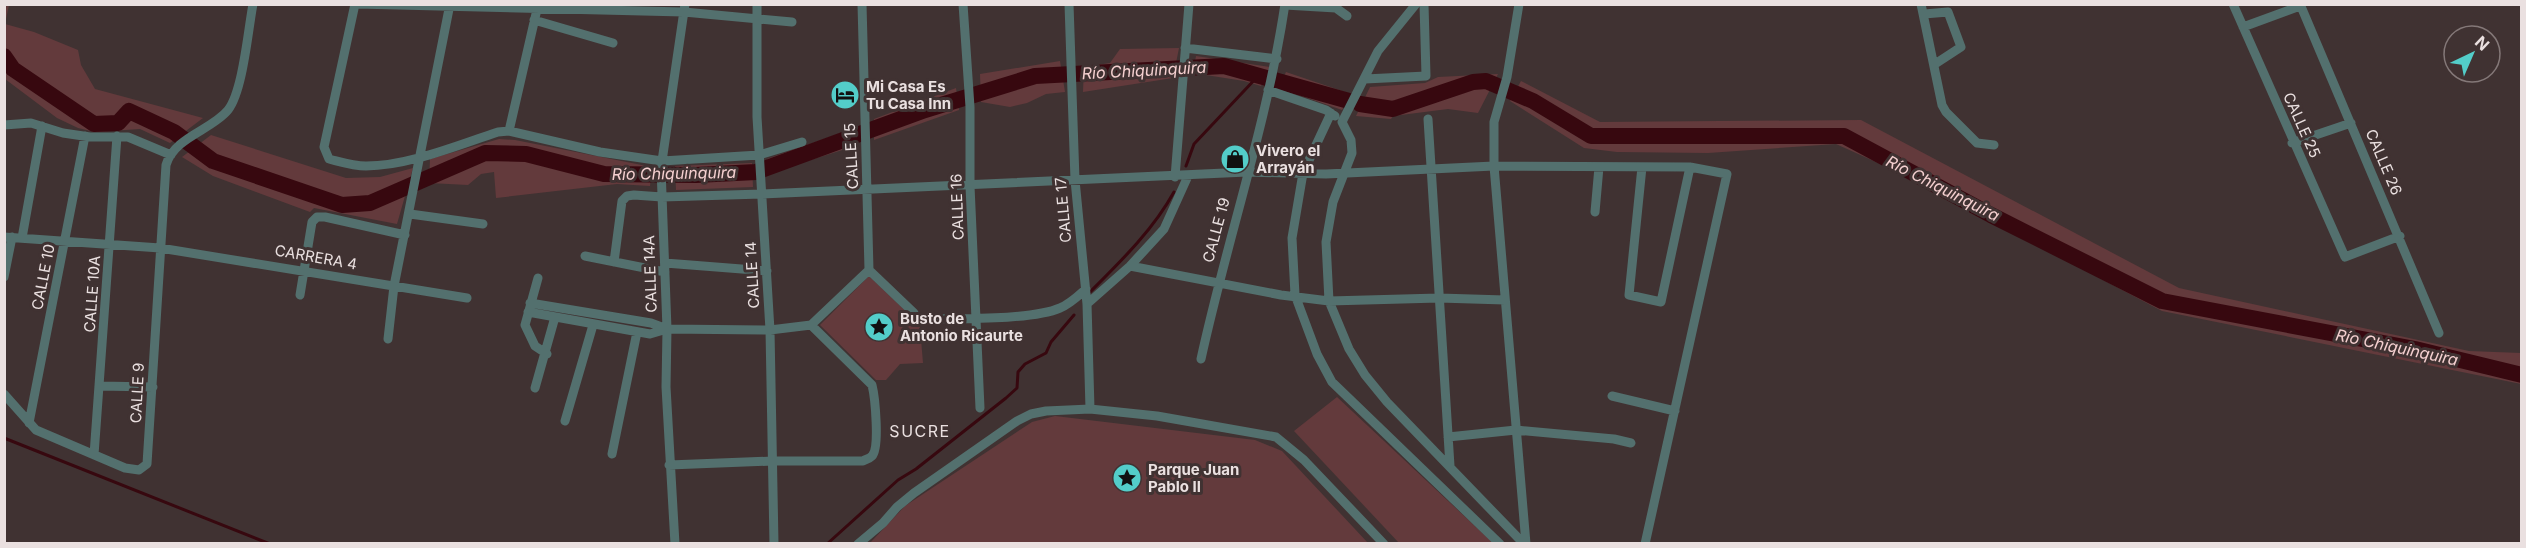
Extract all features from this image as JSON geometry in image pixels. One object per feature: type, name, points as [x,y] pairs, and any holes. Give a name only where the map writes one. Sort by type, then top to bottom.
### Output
[{"type":"street","points":[[4,124],[31,123],[63,133],[85,136],[128,136],[174,152],[226,112],[233,100],[238,87],[253,4]]},
{"type":"street","points":[[792,22],[685,8],[356,4],[324,147],[329,159],[366,166],[422,156],[498,132],[509,131],[662,165],[759,159],[802,142]]},
{"type":"street","name":"CALLE 14","points":[[758,4],[759,159],[770,330],[774,543]]},
{"type":"street","name":"CALLE 15","points":[[862,4],[869,270]]},
{"type":"street","name":"CALLE 16","points":[[963,4],[970,107],[970,185],[980,408]]},
{"type":"street","points":[[1175,177],[1189,4]]},
{"type":"street","points":[[1342,122],[1383,43],[1416,4]]},
{"type":"street","points":[[1365,79],[1426,76],[1424,4]]},
{"type":"street","points":[[1519,4],[1507,77],[1494,122],[1494,166],[1525,543]]},
{"type":"street","name":"CALLE 25","points":[[2233,4],[2292,142],[2345,257],[2400,236]]},
{"type":"street","points":[[1286,5],[1336,8],[1347,16]]},
{"type":"street","name":"CALLE 19","points":[[1201,358],[1217,283],[1275,70],[1286,5]]},
{"type":"street","points":[[2243,27],[2300,5]]},
{"type":"street","name":"CALLE 26","points":[[2300,5],[2400,236],[2439,333]]},
{"type":"street","points":[[388,339],[394,286],[422,156],[450,6]]},
{"type":"street","name":"CALLE 17","points":[[1069,6],[1075,180],[1087,304],[1090,409]]},
{"type":"street","points":[[509,131],[538,7]]},
{"type":"street","name":"CALLE 14A","points":[[675,543],[669,465],[666,387],[667,329],[661,181],[685,8]]},
{"type":"street","points":[[1935,64],[1961,47],[1948,12],[1922,9],[1942,105],[1946,112],[1977,143],[1994,145]]},
{"type":"street","points":[[534,20],[613,43]]},
{"type":"street","points":[[1184,53],[1277,59]]},
{"type":"street","points":[[1269,87],[1331,113],[1342,122],[1351,140],[1352,153],[1333,202],[1326,242],[1329,301],[1349,349],[1365,375],[1388,402],[1525,543]]},
{"type":"street","points":[[1331,113],[1303,173],[1292,238],[1295,295],[1317,354],[1332,382],[1500,543]]},
{"type":"street","points":[[1428,119],[1450,466]]},
{"type":"street","points":[[2292,142],[2351,123]]},
{"type":"street","points":[[4,278],[42,126]]},
{"type":"street","name":"CALLE 10","points":[[29,423],[85,136]]},
{"type":"street","name":"CALLE 10A","points":[[94,455],[117,136]]},
{"type":"street","name":"CALLE 9","points":[[4,394],[29,423],[45,435],[125,468],[139,470],[144,468],[149,457],[166,165],[174,152]]},
{"type":"street","points":[[614,262],[622,201],[627,196],[634,195],[662,197],[762,194],[1247,172],[1343,173],[1494,166],[1690,167],[1727,174],[1645,543]]},
{"type":"street","points":[[1595,212],[1599,167]]},
{"type":"street","points":[[1642,167],[1629,295],[1661,302],[1690,167]]},
{"type":"street","points":[[1087,304],[1130,266],[1164,229],[1188,176]]},
{"type":"street","points":[[410,214],[483,224]]},
{"type":"street","points":[[300,295],[312,222],[317,217],[405,235]]},
{"type":"street","name":"CARRERA 4","points":[[13,237],[160,248],[467,297]]},
{"type":"street","points":[[585,256],[665,268],[767,271]]},
{"type":"street","points":[[1130,266],[1329,301],[1439,298],[1505,300]]},
{"type":"street","points":[[529,308],[555,317],[650,334],[667,329],[770,330],[811,325],[869,270],[916,316],[977,317],[1038,314],[1059,309],[1073,301],[1086,289]]},
{"type":"street","points":[[538,278],[525,325],[535,346],[547,354]]},
{"type":"street","points":[[529,308],[651,323],[667,329]]},
{"type":"street","points":[[535,388],[547,354],[555,317]]},
{"type":"street","points":[[565,421],[593,325]]},
{"type":"street","points":[[669,465],[773,461],[863,461],[872,456],[876,448],[875,396],[872,385],[811,325]]},
{"type":"street","points":[[612,454],[637,332]]},
{"type":"street","points":[[100,386],[153,387]]},
{"type":"street","points":[[1612,396],[1675,411]]},
{"type":"street","points":[[858,543],[884,523],[897,507],[914,493],[1017,422],[1031,414],[1046,411],[1090,409],[1157,416],[1276,437],[1304,460],[1384,543]]},
{"type":"street","points":[[1449,437],[1516,430],[1614,439],[1631,443]]},
{"type":"shaded area","points":[[5,4],[9,5],[5,24]]},
{"type":"shaded area","points":[[5,24],[34,32],[78,50],[81,65],[95,89],[203,118],[170,143],[140,129],[95,132],[78,128],[57,118],[5,79]]},
{"type":"shaded area","points":[[1179,48],[1173,78],[1083,92],[1084,67],[1110,63],[1120,49]]},
{"type":"shaded area","points":[[1196,56],[1270,67],[1261,86],[1193,73]]},
{"type":"shaded area","points":[[1060,61],[1065,92],[1046,94],[1027,103],[1010,107],[981,102],[980,74]]},
{"type":"shaded area","points":[[1286,72],[1351,94],[1342,110],[1279,88]]},
{"type":"shaded area","points":[[1498,74],[1478,113],[1448,109],[1393,116],[1391,119],[1356,116],[1370,87],[1425,83],[1438,77]]},
{"type":"shaded area","points":[[1521,81],[1600,122],[1861,120],[2179,288],[2469,351],[2521,353],[2521,384],[2162,311],[1896,171],[1836,144],[1708,153],[1617,152],[1584,148],[1510,101]]},
{"type":"shaded area","points":[[956,88],[959,110],[874,140],[874,119]]},
{"type":"shaded area","points":[[855,128],[855,146],[769,173],[767,159]]},
{"type":"shaded area","points":[[211,135],[346,178],[380,177],[413,168],[397,224],[314,208],[310,212],[213,176],[182,157]]},
{"type":"shaded area","points":[[499,139],[515,140],[652,167],[650,186],[617,184],[496,198],[494,172],[481,174],[468,185],[429,183],[430,159]]},
{"type":"shaded area","points":[[752,163],[753,187],[676,190],[675,166]]},
{"type":"shaded area","points":[[869,276],[920,327],[923,363],[900,364],[886,380],[876,380],[820,325]]},
{"type":"shaded area","points":[[1337,397],[1493,543],[1399,543],[1294,431]]},
{"type":"shaded area","name":"Parque Juan Pablo II","points":[[1055,416],[1255,440],[1282,451],[1368,543],[870,543],[905,506],[1032,422]]},
{"type":"waterway","name":"Río Chiquinquira","points":[[4,56],[13,69],[94,124],[118,123],[129,111],[174,132],[213,161],[342,205],[370,203],[485,153],[526,154],[604,174],[696,175],[756,172],[925,110],[1035,76],[1224,66],[1349,101]]},
{"type":"waterway","points":[[1186,166],[1194,144],[1259,75]]},
{"type":"waterway","name":"Río Chiquinquira","points":[[1360,104],[1393,109],[1473,82],[1486,81],[1533,101],[1591,136],[1844,136],[1991,215],[2162,301],[2415,349],[2522,375]]},
{"type":"waterway","points":[[1090,292],[1125,257],[1166,206],[1174,192]]},
{"type":"waterway","points":[[827,544],[898,480],[916,469],[1017,388],[1018,372],[1025,364],[1046,353],[1051,342],[1074,315]]},
{"type":"waterway","points":[[4,438],[270,544]]},
{"type":"place","name":"Mi Casa Es Tu Casa Inn","points":[[845,95]]},
{"type":"place","name":"Vivero el Arrayán","points":[[1235,159]]},
{"type":"place","name":"Busto de Antonio Ricaurte","points":[[879,327]]},
{"type":"place","name":"Parque Juan Pablo II","points":[[1127,478]]},
{"type":"district","name":"SUCRE","points":[[920,431]]}]
